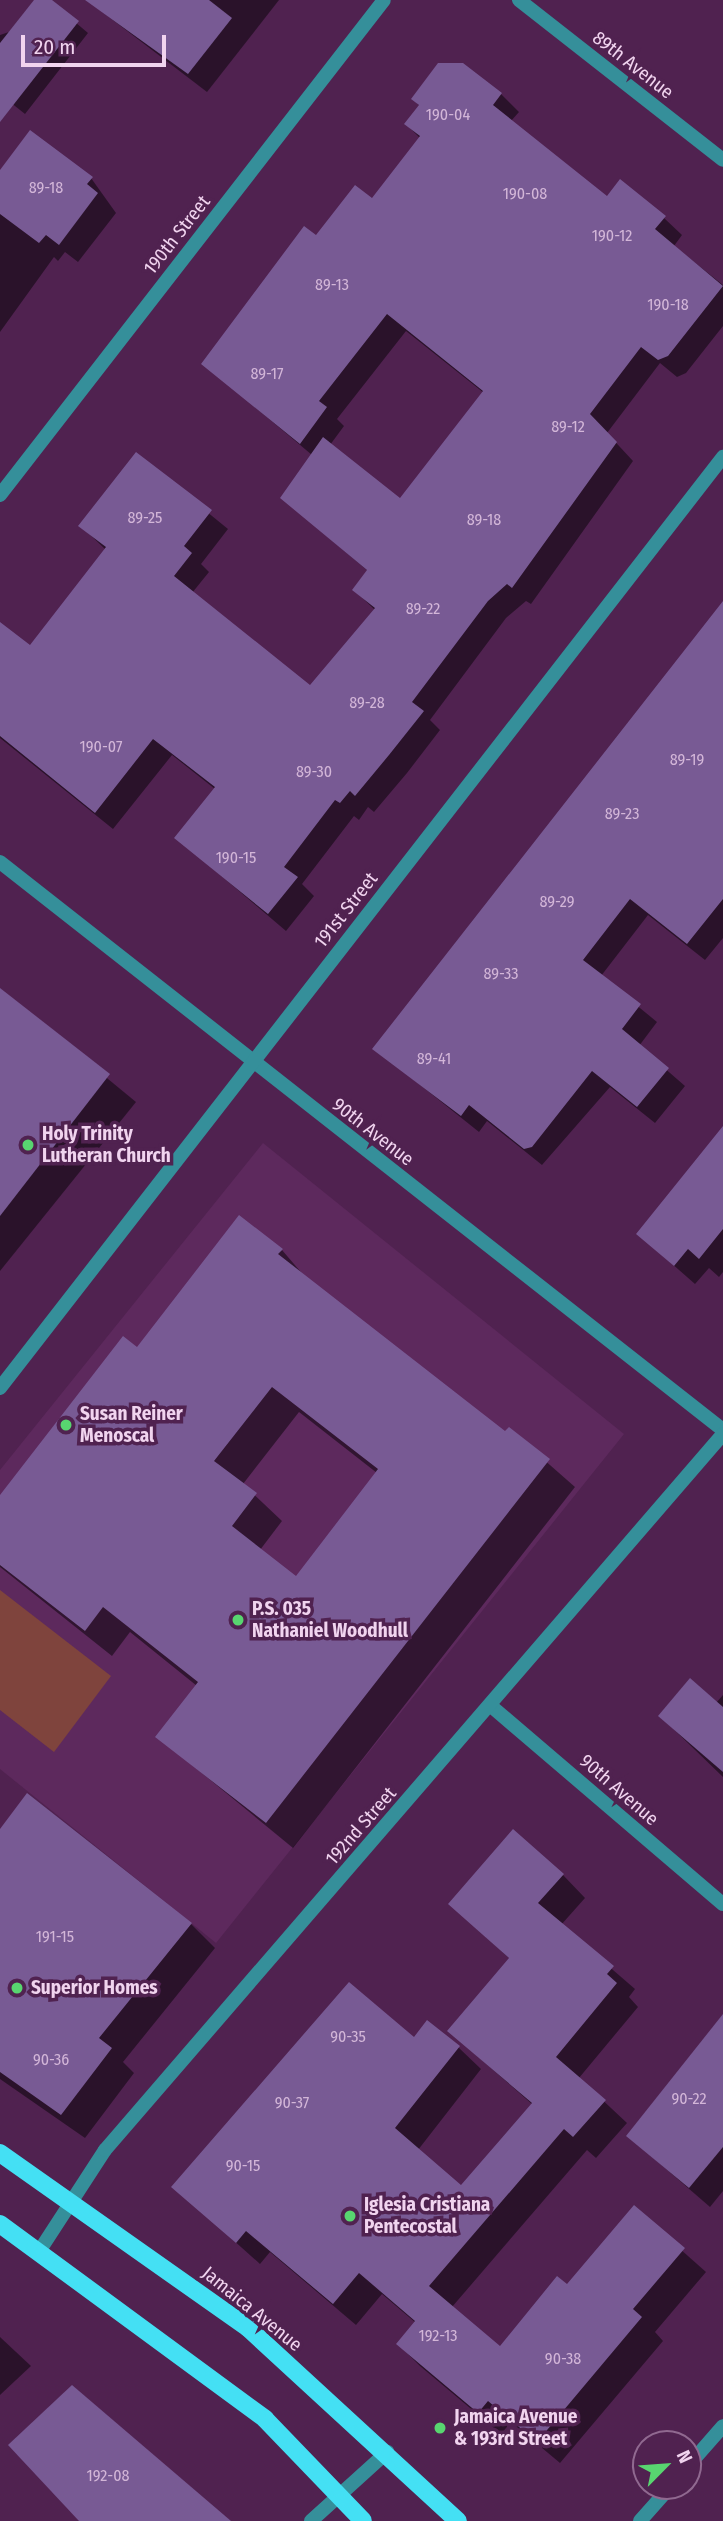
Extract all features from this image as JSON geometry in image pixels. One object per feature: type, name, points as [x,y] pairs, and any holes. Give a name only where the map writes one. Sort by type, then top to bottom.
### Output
[{"type":"main road","name":"Jamaica Avenue","points":[[0,2153],[73,2200],[248,2328],[387,2452],[458,2521]]},
{"type":"main road","points":[[0,2224],[40,2250],[265,2419],[363,2521]]},
{"type":"street","name":"190th Street","points":[[0,495],[384,0]]},
{"type":"street","name":"89th Avenue","points":[[519,0],[723,160]]},
{"type":"street","name":"191st Street","points":[[0,1388],[723,457]]},
{"type":"street","name":"90th Avenue","points":[[0,862],[723,1432]]},
{"type":"street","name":"192nd Street","points":[[40,2250],[105,2150],[491,1706],[723,1432]]},
{"type":"street","name":"90th Avenue","points":[[491,1706],[723,1905]]},
{"type":"street","points":[[702,2450],[723,2426]]},
{"type":"street","points":[[311,2521],[387,2452]]},
{"type":"street","points":[[640,2521],[659,2500]]},
{"type":"shaded area","name":"P.S. 035 Nathaniel Woodhull","points":[[263,1143],[624,1434],[216,1943],[0,1769],[0,1470]]},
{"type":"shaded area","points":[[0,1590],[111,1676],[54,1752],[0,1710]]},
{"type":"building","points":[[34,0],[52,0],[79,21],[0,122],[0,43]]},
{"type":"building","points":[[85,0],[209,0],[232,18],[188,74]]},
{"type":"building","points":[[438,63],[463,63],[502,93],[493,105],[607,196],[620,179],[666,216],[655,229],[723,286],[668,356],[658,360],[641,347],[590,414],[617,442],[512,588],[507,584],[488,601],[412,702],[424,711],[355,796],[350,791],[340,803],[335,800],[284,867],[298,877],[268,914],[174,838],[215,787],[153,739],[95,813],[0,736],[0,622],[30,645],[106,547],[78,526],[136,452],[212,510],[184,546],[192,553],[174,576],[310,685],[375,608],[352,590],[367,570],[280,498],[323,437],[400,498],[483,391],[387,314],[319,401],[327,407],[300,444],[201,364],[304,226],[316,235],[355,185],[372,198],[420,136],[404,124],[419,105],[411,99]]},
{"type":"building","points":[[30,130],[93,177],[87,184],[98,193],[59,245],[46,235],[39,243],[0,214],[0,170]]},
{"type":"building","points":[[723,601],[723,899],[687,944],[630,899],[583,960],[641,1004],[622,1029],[669,1068],[637,1107],[592,1071],[532,1147],[524,1149],[469,1105],[461,1116],[372,1049]]},
{"type":"building","name":"Holy Trinity Lutheran Church","points":[[0,988],[110,1074],[0,1216]]},
{"type":"building","points":[[723,1126],[723,1229],[699,1259],[688,1249],[674,1266],[636,1234]]},
{"type":"building","points":[[239,1215],[283,1249],[278,1254],[505,1431],[509,1427],[550,1459],[266,1823],[155,1737],[198,1682],[103,1607],[85,1631],[0,1565],[0,1495],[123,1336],[137,1347]],"holes":[[[272,1387],[378,1469],[296,1576],[232,1526],[257,1493],[214,1461]]]},
{"type":"building","points":[[690,1678],[723,1707],[723,1772],[658,1716]]},
{"type":"building","points":[[27,1793],[192,1923],[99,2038],[112,2048],[61,2115],[0,2072],[0,1829]]},
{"type":"building","points":[[513,1829],[564,1874],[538,1903],[614,1966],[607,1974],[617,1983],[556,2057],[606,2100],[573,2137],[564,2129],[429,2286],[500,2346],[557,2276],[567,2284],[634,2205],[685,2248],[633,2309],[642,2317],[537,2442],[488,2401],[478,2413],[396,2344],[415,2321],[359,2273],[333,2304],[246,2231],[236,2243],[171,2187],[349,1982],[414,2037],[427,2020],[460,2046],[395,2128],[461,2185],[532,2103],[447,2031],[509,1958],[448,1904]]},
{"type":"building","points":[[723,2014],[723,2147],[689,2188],[626,2136]]},
{"type":"building","points":[[72,2385],[231,2521],[79,2521],[8,2445]]},
{"type":"place","name":"Holy Trinity Lutheran Church","points":[[28,1145]]},
{"type":"place","name":"Susan Reiner Menoscal","points":[[66,1425]]},
{"type":"place","name":"P.S. 035 Nathaniel Woodhull","points":[[238,1620]]},
{"type":"place","name":"Superior Homes","points":[[17,1988]]},
{"type":"place","name":"Iglesia Cristiana Pentecostal","points":[[350,2216]]},
{"type":"place","name":"Jamaica Avenue & 193rd Street","points":[[440,2428]]}]
